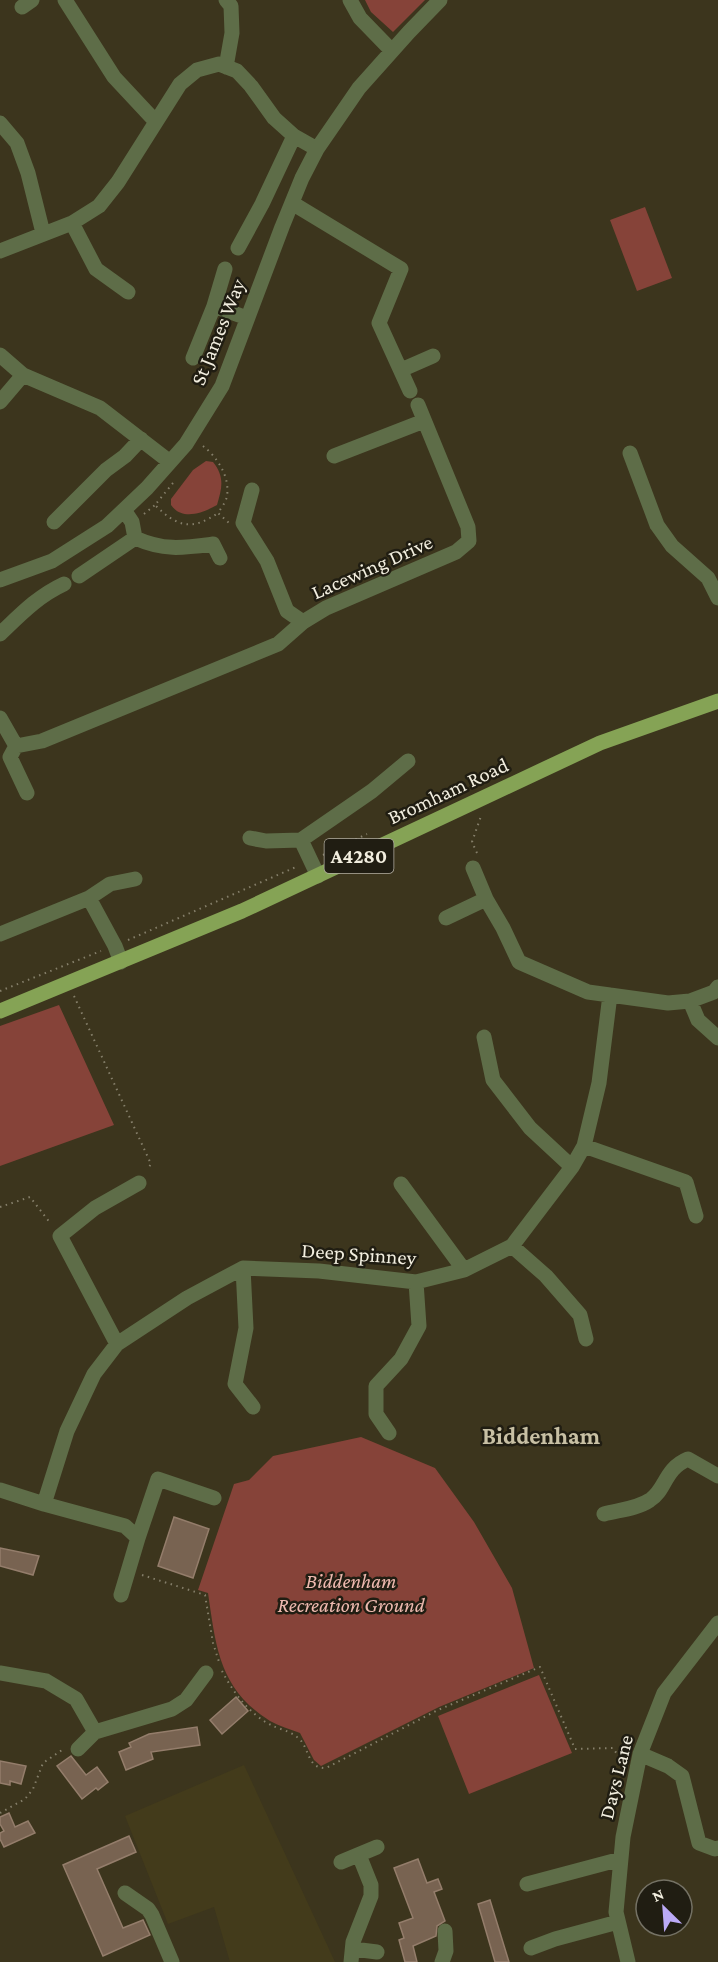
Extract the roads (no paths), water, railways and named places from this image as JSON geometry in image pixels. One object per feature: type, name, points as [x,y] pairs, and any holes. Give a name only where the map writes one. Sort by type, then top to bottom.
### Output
[{"type":"main road","name":"Bromham Road","points":[[0,1011],[242,911],[600,743],[718,701]]},
{"type":"street","points":[[65,0],[114,77],[156,122]]},
{"type":"street","points":[[226,0],[231,6],[232,33],[226,67]]},
{"type":"street","points":[[350,0],[360,18],[392,51]]},
{"type":"street","name":"St James Way","points":[[0,580],[51,561],[107,526],[147,488],[186,444],[222,386],[292,203],[317,149],[359,88],[440,0]]},
{"type":"street","points":[[0,251],[72,223],[99,206],[118,182],[180,84],[197,70],[219,64],[237,71],[274,118],[294,136],[317,149]]},
{"type":"street","points":[[0,123],[17,143],[28,173],[43,233]]},
{"type":"street","points":[[238,248],[294,136]]},
{"type":"street","points":[[292,203],[401,269],[379,323],[410,391]]},
{"type":"street","points":[[72,223],[96,269],[128,292]]},
{"type":"street","points":[[193,358],[214,306],[225,269]]},
{"type":"street","points":[[214,306],[247,318]]},
{"type":"street","points":[[0,355],[23,375],[100,408],[170,462]]},
{"type":"street","points":[[401,370],[433,356]]},
{"type":"street","points":[[0,402],[23,375]]},
{"type":"street","points":[[334,456],[424,422],[418,405]]},
{"type":"street","name":"Lacewing Drive","points":[[16,746],[42,741],[278,644],[303,622],[326,608],[456,552],[469,541],[468,527],[424,422]]},
{"type":"street","points":[[54,522],[141,439]]},
{"type":"street","points":[[630,453],[657,525],[672,546],[708,578],[718,598]]},
{"type":"street","points":[[252,490],[243,523],[267,561],[287,611],[303,622]]},
{"type":"street","points":[[124,510],[132,522],[135,538]]},
{"type":"street","points":[[135,538],[151,545],[171,549],[213,544],[220,558]]},
{"type":"street","points":[[79,576],[135,538]]},
{"type":"street","points":[[0,634],[47,591],[64,584]]},
{"type":"street","points":[[0,718],[16,746],[10,757],[27,792]]},
{"type":"street","points":[[250,838],[266,841],[301,840],[372,791],[408,761]]},
{"type":"street","points":[[301,840],[318,876]]},
{"type":"street","points":[[473,868],[486,899],[504,928],[519,962],[588,992],[668,1003],[690,1001],[714,993],[718,987]]},
{"type":"street","points":[[0,934],[89,898],[110,884],[135,879]]},
{"type":"street","points":[[89,898],[121,962]]},
{"type":"street","points":[[446,918],[486,899]]},
{"type":"street","name":"Deep Spinney","points":[[243,1268],[319,1271],[416,1282],[464,1270],[512,1246],[572,1167],[584,1146],[599,1083],[610,995]]},
{"type":"street","points":[[690,1001],[698,1020],[718,1038]]},
{"type":"street","points":[[484,1037],[493,1080],[530,1128],[572,1167]]},
{"type":"street","points":[[584,1146],[686,1182],[696,1216]]},
{"type":"street","points":[[117,1344],[60,1236],[95,1208],[139,1183]]},
{"type":"street","points":[[401,1184],[464,1270]]},
{"type":"street","points":[[512,1246],[546,1276],[580,1315],[586,1339]]},
{"type":"street","points":[[44,1503],[67,1431],[94,1374],[117,1344],[187,1298],[243,1268],[246,1328],[235,1384],[253,1407]]},
{"type":"street","points":[[389,1433],[376,1414],[376,1386],[401,1359],[419,1326],[416,1282]]},
{"type":"street","points":[[604,1514],[652,1500],[676,1464],[688,1459],[718,1476]]},
{"type":"street","points":[[121,1595],[158,1479],[214,1498]]},
{"type":"street","points":[[0,1490],[126,1526],[138,1538]]},
{"type":"street","name":"Days Lane","points":[[628,1962],[616,1912],[623,1837],[634,1776],[640,1754],[664,1693],[718,1623]]},
{"type":"street","points":[[0,1672],[46,1680],[76,1700],[95,1732]]},
{"type":"street","points":[[78,1749],[95,1732],[172,1709],[186,1700],[206,1673]]},
{"type":"street","points":[[640,1754],[668,1766],[682,1776],[699,1843],[718,1848]]},
{"type":"street","points":[[341,1862],[377,1847]]},
{"type":"street","points":[[359,1855],[371,1885],[371,1896],[353,1942],[352,1956],[377,1952]]},
{"type":"street","points":[[527,1884],[621,1859]]},
{"type":"street","points":[[125,1893],[148,1909],[172,1962]]},
{"type":"street","points":[[531,1948],[618,1922]]},
{"type":"street","points":[[442,1962],[446,1951],[445,1931]]},
{"type":"district","name":"Biddenham","points":[[541,1435]]},
{"type":"park label","name":"Biddenham Recreation Ground","points":[[351,1593]]}]
